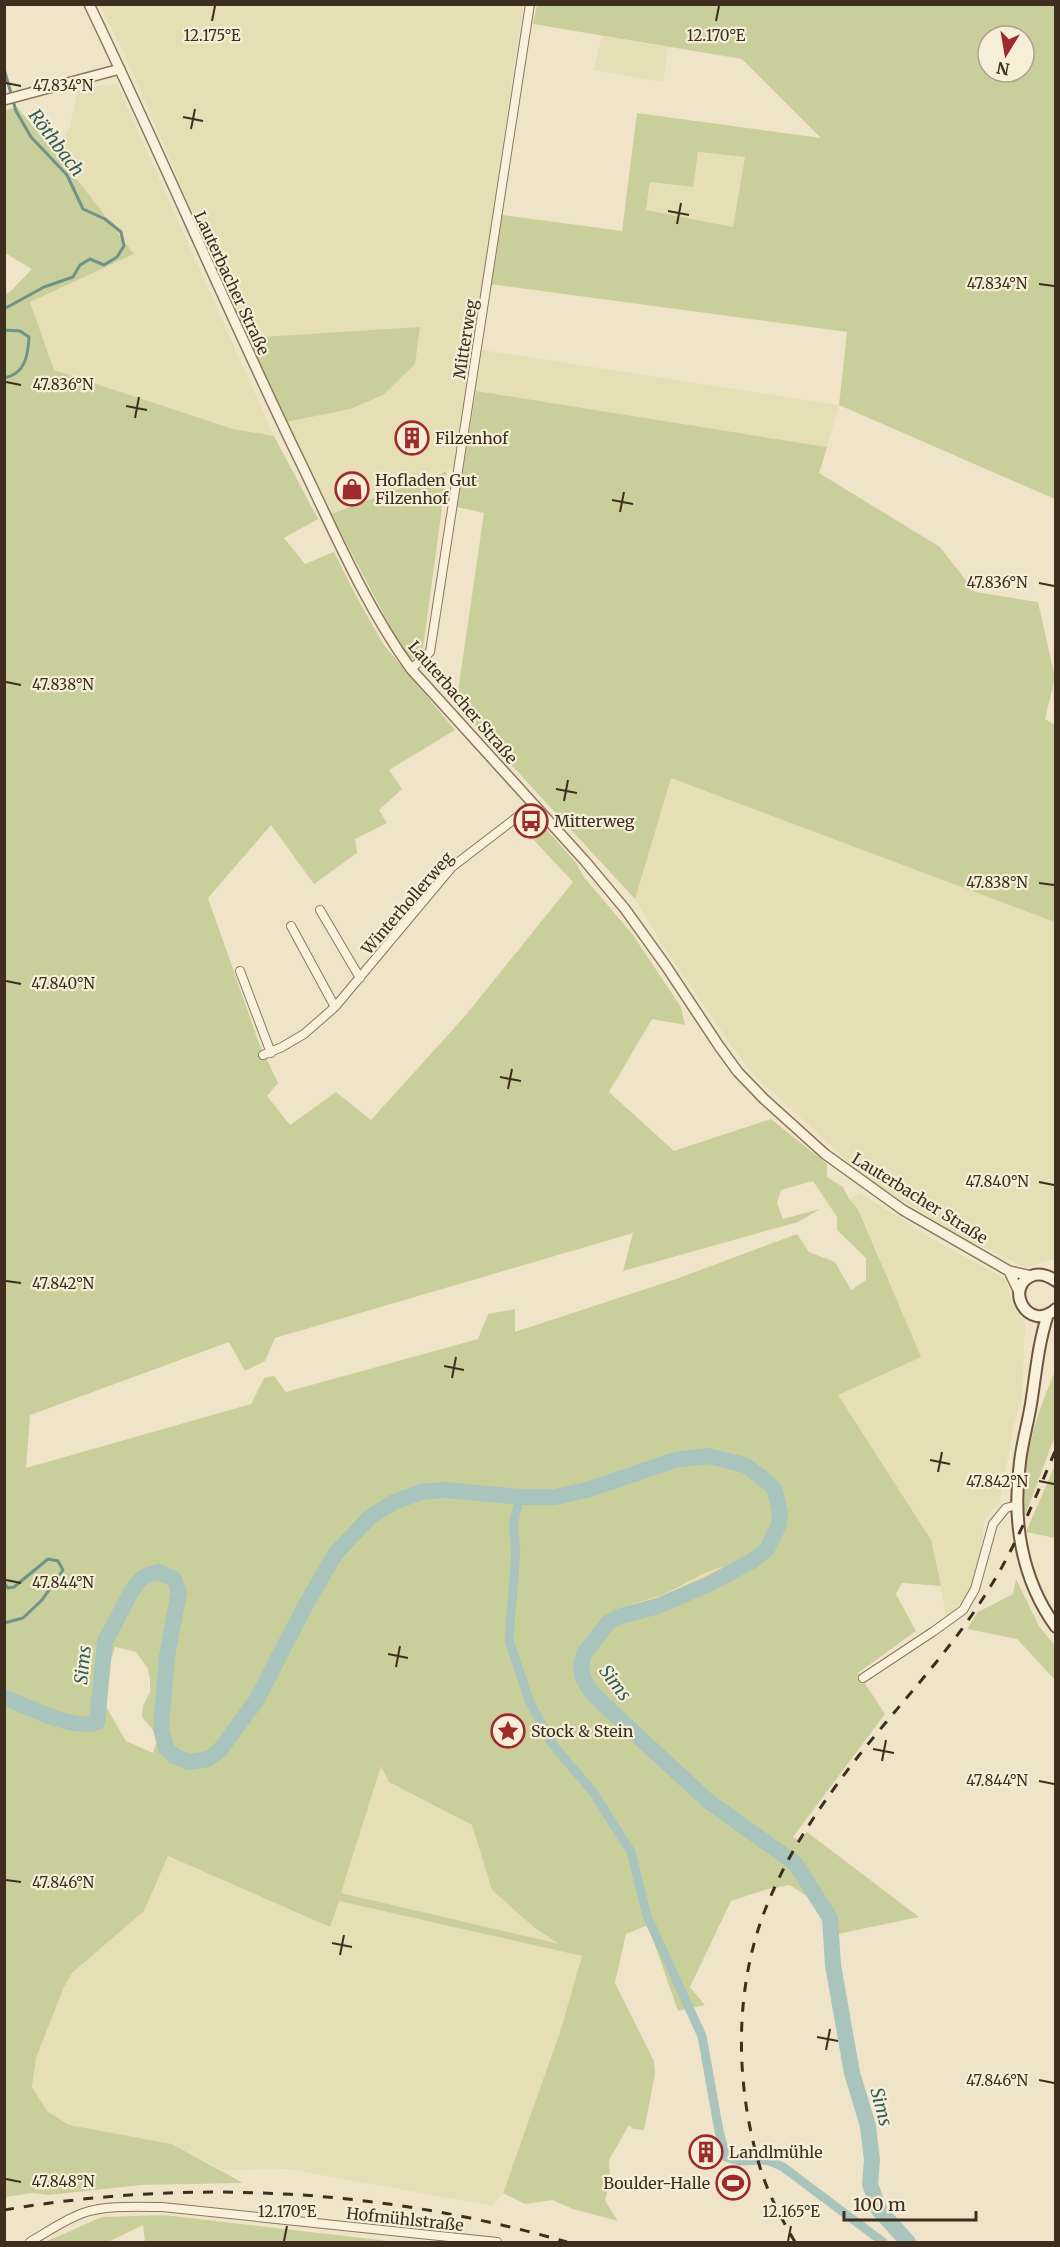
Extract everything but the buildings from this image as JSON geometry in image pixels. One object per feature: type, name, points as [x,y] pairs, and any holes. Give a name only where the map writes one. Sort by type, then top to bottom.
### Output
[{"type":"main road","points":[[1040,1338],[1032,1314],[1023,1308],[1019,1292],[1024,1282],[1032,1276],[1052,1276]]},
{"type":"main road","points":[[1032,1314],[1052,1312]]},
{"type":"main road","points":[[1052,1312],[1040,1338],[1032,1403],[1020,1460],[1017,1505],[1024,1563],[1033,1589],[1056,1627]]},
{"type":"street","name":"Lauterbacher Straße","points":[[89,4],[245,348],[367,598],[394,646],[411,669],[534,804],[625,909],[672,975],[718,1046],[738,1072],[764,1099],[825,1154],[903,1210],[1009,1271],[1032,1276]]},
{"type":"street","name":"Mitterweg","points":[[411,669],[429,652],[530,4]]},
{"type":"street","points":[[4,100],[120,69]]},
{"type":"street","name":"Winterhollerweg","points":[[240,971],[267,1054],[304,1034],[335,1006],[452,867],[534,804]]},
{"type":"street","name":"Winterhollerweg","points":[[320,910],[360,978]]},
{"type":"street","points":[[291,926],[335,1006]]},
{"type":"street","points":[[1009,1271],[1019,1292]]},
{"type":"street","points":[[863,1678],[963,1610],[975,1589],[982,1569],[993,1524],[1006,1508],[1017,1505]]},
{"type":"street","name":"Hofmühlstraße","points":[[32,2242],[55,2227],[84,2213],[162,2207],[497,2242]]},
{"type":"shaded area","points":[[99,5],[523,5],[456,466],[331,514],[287,422],[350,409],[246,338],[125,55]]},
{"type":"shaded area","points":[[602,36],[668,47],[663,82],[594,70]]},
{"type":"shaded area","points":[[117,84],[274,436],[233,429],[54,371],[30,302],[134,254],[55,152],[70,127],[78,88]]},
{"type":"shaded area","points":[[698,152],[745,157],[733,227],[646,210],[650,181]]},
{"type":"shaded area","points":[[482,350],[839,405],[827,447],[476,391]]},
{"type":"shaded area","points":[[670,778],[1055,922],[1055,1259],[1025,1267],[958,1235],[863,1176],[747,1068],[669,955],[635,899]]},
{"type":"shaded area","points":[[860,1193],[936,1241],[1006,1279],[1012,1304],[1025,1323],[1022,1397],[1015,1421],[999,1504],[985,1518],[979,1566],[968,1596],[946,1618],[941,1586],[837,1395],[920,1357],[859,1209],[849,1199]]},
{"type":"shaded area","points":[[381,1765],[390,1782],[472,1825],[492,1890],[535,1928],[561,1945],[341,1893]]},
{"type":"shaded area","points":[[168,1856],[330,1927],[339,1901],[583,1956],[561,2029],[503,2192],[493,2206],[288,2169],[222,2170],[172,2144],[69,2125],[47,2111],[32,2087],[36,2058],[64,1987],[72,1973],[144,1911]]},
{"type":"green space","points":[[537,5],[1055,5],[1055,499],[839,405],[847,332],[490,284],[502,215],[622,231],[637,113],[821,138],[742,59],[533,24]],"holes":[[[698,152],[745,157],[733,227],[646,210],[650,182],[693,187]]]},
{"type":"green space","points":[[17,107],[87,192],[134,254],[30,302],[54,370],[233,429],[274,436],[318,519],[284,538],[305,564],[334,552],[383,644],[455,730],[389,770],[402,789],[379,810],[387,823],[355,839],[357,853],[314,884],[271,825],[208,898],[259,1043],[278,1083],[267,1096],[290,1125],[336,1092],[371,1120],[465,1016],[573,882],[519,824],[523,820],[531,828],[539,821],[577,864],[583,876],[633,935],[681,1007],[685,1025],[652,1019],[609,1092],[674,1151],[771,1119],[827,1164],[827,1177],[843,1187],[849,1199],[858,1209],[921,1357],[838,1395],[931,1540],[941,1586],[902,1583],[896,1594],[916,1631],[858,1673],[885,1714],[793,1837],[800,1841],[807,1832],[919,1917],[838,1934],[809,1898],[790,1885],[768,1889],[731,1901],[690,1987],[705,2005],[678,2011],[648,1925],[626,1934],[615,1983],[654,2061],[655,2074],[644,2130],[633,2129],[629,2125],[609,2160],[610,2180],[605,2201],[618,2221],[573,2209],[552,2200],[525,2204],[503,2193],[561,2029],[582,1956],[339,1901],[330,1927],[168,1856],[144,1911],[72,1973],[64,1987],[36,2058],[32,2087],[47,2111],[69,2125],[172,2144],[243,2183],[141,2185],[49,2195],[33,2193],[5,2197],[4,294],[10,292],[32,269],[5,253],[5,110]],"holes":[[[813,1181],[837,1217],[837,1230],[866,1258],[866,1280],[851,1290],[835,1262],[809,1252],[797,1234],[679,1278],[515,1332],[515,1309],[488,1314],[478,1339],[286,1392],[274,1376],[264,1378],[251,1404],[26,1468],[30,1415],[229,1342],[245,1371],[265,1361],[275,1338],[633,1233],[623,1271],[798,1222],[820,1209],[783,1219],[777,1203],[781,1190]],[[727,1566],[728,1568],[703,1584],[658,1604],[632,1604],[657,1598],[715,1569]],[[115,1647],[136,1652],[147,1667],[150,1692],[143,1706],[142,1717],[158,1736],[153,1753],[126,1741],[105,1705],[109,1678],[108,1659],[112,1657]],[[381,1766],[389,1782],[472,1825],[492,1890],[535,1928],[559,1944],[341,1893]]]},
{"type":"green space","points":[[420,327],[415,364],[383,395],[350,409],[287,422],[246,338]]},
{"type":"green space","points":[[476,391],[827,447],[819,473],[940,547],[975,592],[1038,602],[1055,678],[1045,719],[1055,725],[1055,922],[671,778],[635,899],[456,705],[484,513],[457,507]]},
{"type":"green space","points":[[447,471],[423,648],[426,650],[421,659],[413,659],[408,656],[389,624],[331,514]]},
{"type":"green space","points":[[1055,1371],[1055,1436],[1025,1516],[1027,1459],[1035,1425]]},
{"type":"green space","points":[[1055,1465],[1055,1538],[1026,1532]]},
{"type":"green space","points":[[1016,1579],[1039,1626],[1055,1646],[1055,1680],[1017,1639],[967,1629],[978,1612],[1013,1594]]},
{"type":"green space","points":[[164,2215],[397,2242],[145,2242],[143,2225],[108,2242],[45,2242],[102,2217]]},
{"type":"sand","points":[[727,1566],[729,1568],[725,1572],[678,1596],[641,1608],[629,1610],[627,1608],[666,1594],[704,1574]]},
{"type":"waterway","name":"Röthbach","points":[[4,69],[16,111],[31,137],[67,175],[83,209],[105,219],[121,232],[124,246],[117,257],[104,265],[90,259],[80,265],[73,277],[44,287],[4,309]]},
{"type":"waterway","name":"Röthbach","points":[[4,330],[20,331],[29,337],[28,351],[21,368],[17,373],[4,378]]},
{"type":"waterway","name":"Röthbach","points":[[4,1347],[4,1377]]},
{"type":"waterway","name":"Sims","points":[[4,1697],[64,1721],[77,1724],[97,1722],[105,1640],[133,1589],[144,1577],[158,1572],[174,1579],[179,1592],[167,1656],[161,1728],[166,1748],[174,1756],[189,1762],[208,1759],[219,1751],[256,1701],[335,1554],[370,1517],[394,1502],[421,1492],[445,1490],[520,1497],[555,1497],[590,1489],[675,1460],[708,1456],[745,1465],[770,1484],[775,1491],[780,1513],[779,1525],[767,1549],[752,1561],[707,1585],[658,1606],[618,1617],[608,1623],[584,1654],[581,1664],[583,1678],[591,1692],[708,1801],[795,1863],[830,1918],[833,1965],[852,2073],[868,2126],[872,2160],[870,2184],[879,2210],[908,2242]]},
{"type":"waterway","name":"Sims","points":[[520,1497],[513,1525],[516,1551],[509,1640],[530,1703],[553,1745],[593,1792],[631,1852],[647,1916],[702,2036],[719,2131],[726,2157],[739,2161],[767,2160],[783,2167],[883,2242]]},
{"type":"waterway","name":"Röthbach","points":[[4,1583],[8,1588],[14,1587],[48,1559],[58,1561],[63,1570],[42,1600],[23,1618],[4,1623]]},
{"type":"railway","points":[[795,2242],[762,2174],[745,2098],[742,2064],[744,1996],[758,1929],[778,1880],[816,1814],[867,1745],[955,1638],[987,1592],[1016,1540],[1056,1449]]},
{"type":"railway","points":[[4,2210],[75,2200],[146,2194],[217,2192],[287,2194],[358,2200],[428,2210],[498,2224],[567,2242]]},
{"type":"place","name":"Filzenhof","points":[[412,438]]},
{"type":"place","name":"Hofladen Gut Filzenhof","points":[[352,489]]},
{"type":"place","name":"Mitterweg","points":[[531,821]]},
{"type":"place","name":"Stock & Stein","points":[[508,1731]]},
{"type":"place","name":"Landlmühle","points":[[706,2152]]},
{"type":"place","name":"Boulder-Halle","points":[[733,2183]]}]
